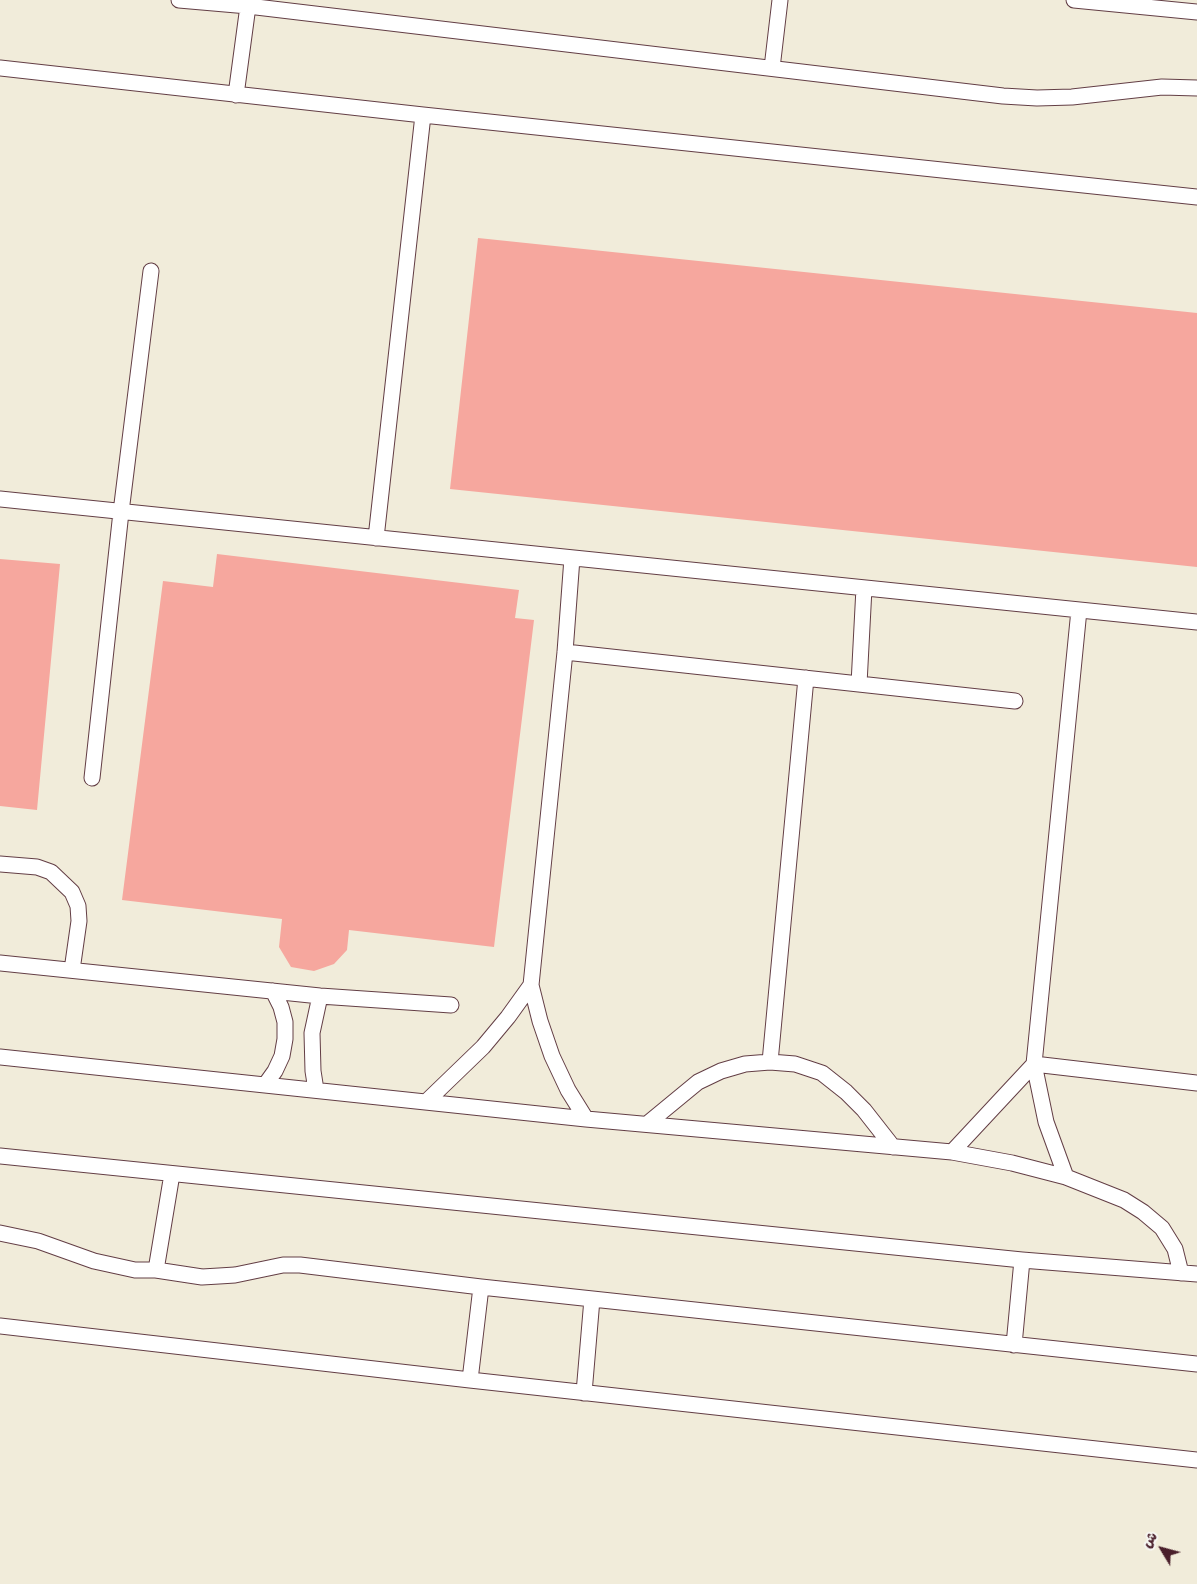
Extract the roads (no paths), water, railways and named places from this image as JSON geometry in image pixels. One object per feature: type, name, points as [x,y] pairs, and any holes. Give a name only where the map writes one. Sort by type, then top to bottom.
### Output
[{"type":"lane","points":[[179,0],[248,6],[1003,96],[1037,98],[1072,97],[1162,87],[1197,88]]},
{"type":"lane","points":[[772,68],[780,0]]},
{"type":"lane","points":[[1074,0],[1197,12]]},
{"type":"lane","points":[[236,95],[248,6]]},
{"type":"lane","points":[[0,68],[236,95],[1197,197]]},
{"type":"lane","points":[[376,538],[423,115]]},
{"type":"lane","points":[[92,778],[121,512],[151,270]]},
{"type":"lane","points":[[0,499],[1197,622]]},
{"type":"lane","points":[[572,558],[565,652],[531,985],[540,1021],[552,1056],[568,1090],[586,1119]]},
{"type":"lane","points":[[859,684],[864,588]]},
{"type":"lane","points":[[1066,1177],[1046,1122],[1034,1064],[1079,610]]},
{"type":"lane","points":[[565,652],[1015,701]]},
{"type":"lane","points":[[770,1062],[806,678]]},
{"type":"lane","points":[[0,864],[37,868],[51,872],[72,892],[78,906],[79,921],[72,970]]},
{"type":"lane","points":[[0,963],[320,996],[451,1005]]},
{"type":"lane","points":[[426,1102],[483,1047],[531,985]]},
{"type":"lane","points":[[264,1085],[282,1056],[285,1040],[285,1022],[281,1006],[273,991]]},
{"type":"lane","points":[[316,1090],[312,1071],[312,1033],[320,996]]},
{"type":"lane","points":[[0,1057],[586,1119],[952,1152],[1012,1163],[1066,1177],[1124,1200],[1143,1212],[1162,1228],[1175,1249],[1182,1273]]},
{"type":"lane","points":[[647,1124],[698,1082],[721,1071],[745,1064],[770,1062],[795,1064],[822,1073],[846,1092],[864,1110],[893,1147]]},
{"type":"lane","points":[[1034,1064],[1197,1083]]},
{"type":"lane","points":[[952,1152],[1034,1064]]},
{"type":"lane","points":[[0,1156],[1022,1260],[1197,1274]]},
{"type":"lane","points":[[156,1270],[172,1174]]},
{"type":"lane","points":[[0,1233],[38,1241],[114,1266],[135,1270],[219,1276],[235,1275],[283,1265],[300,1265],[481,1287],[1197,1364]]},
{"type":"lane","points":[[1014,1345],[1022,1260]]},
{"type":"lane","points":[[470,1380],[481,1287]]},
{"type":"lane","points":[[584,1392],[592,1299]]},
{"type":"lane","points":[[0,1326],[1197,1460]]}]
